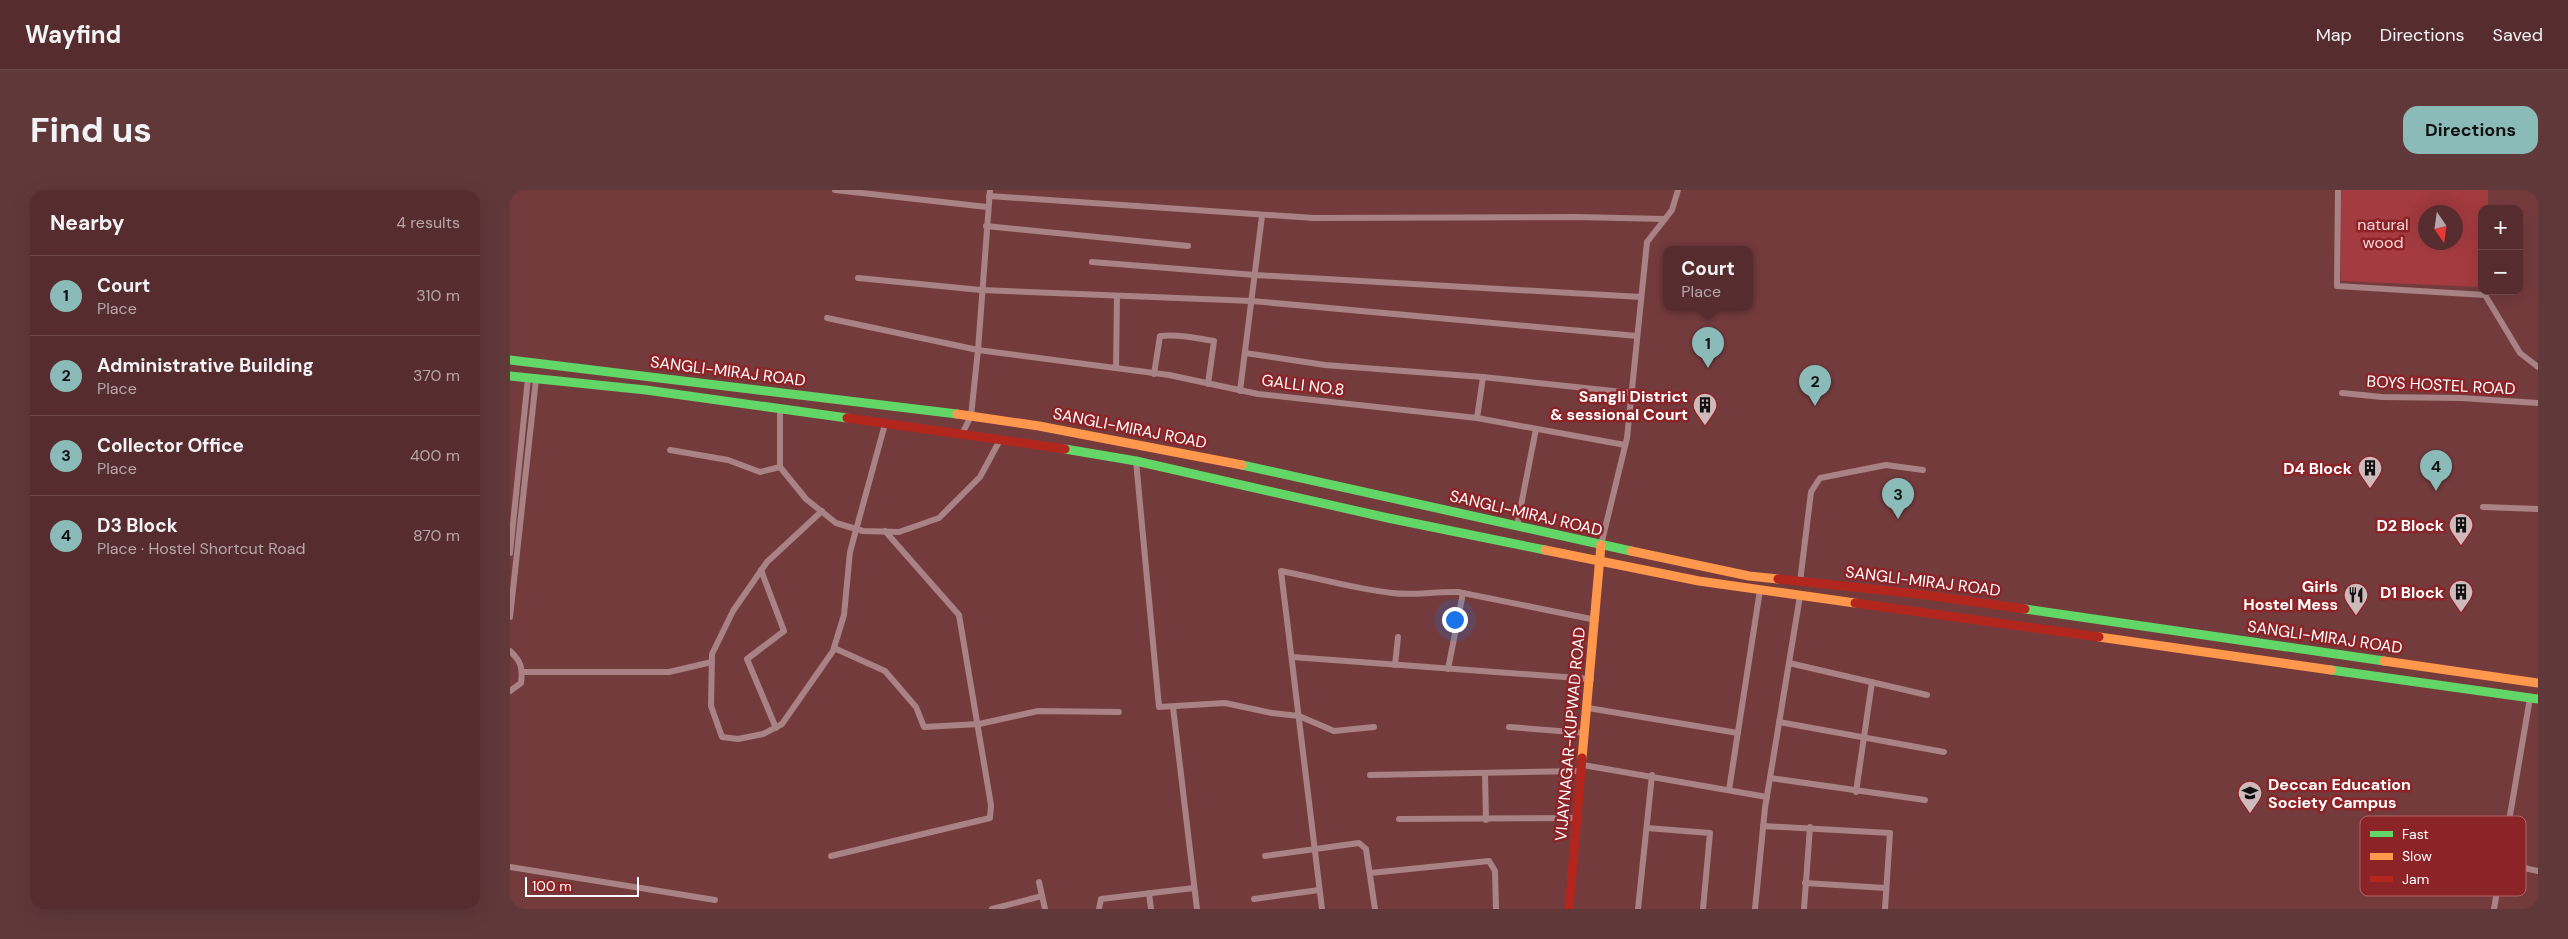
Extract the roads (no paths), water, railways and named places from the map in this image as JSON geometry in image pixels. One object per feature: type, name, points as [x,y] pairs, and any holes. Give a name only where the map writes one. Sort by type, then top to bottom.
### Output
[{"type":"main road","name":"SANGLI-MIRAJ ROAD","points":[[510,360],[970,416],[1184,452],[1601,546],[1749,576],[1918,594],[2538,683]]},
{"type":"main road","name":"SANGLI-MIRAJ ROAD","points":[[510,376],[646,390],[962,434],[1136,461],[1388,518],[1699,581],[2534,699]]},
{"type":"main road","name":"VIJAYNAGAR-KUPWAD ROAD","points":[[1569,909],[1591,679],[1601,546]]},
{"type":"street","points":[[835,190],[987,207]]},
{"type":"street","points":[[1601,546],[1625,445],[1647,242],[1672,210],[1678,190]]},
{"type":"street","points":[[2338,190],[2337,286],[2485,295],[2520,353],[2538,367]]},
{"type":"street","points":[[962,434],[970,416],[978,350],[989,193],[1262,216],[1314,218],[1576,216],[1665,219]]},
{"type":"street","points":[[1240,390],[1262,216]]},
{"type":"street","points":[[986,226],[1188,246]]},
{"type":"street","points":[[1092,262],[1255,275],[1641,297]]},
{"type":"street","points":[[858,278],[981,290],[1252,301],[1638,336]]},
{"type":"street","points":[[1116,368],[1117,296]]},
{"type":"street","name":"GALLI NO.8","points":[[827,318],[978,350],[1116,368],[1240,390],[1477,418],[1625,445]]},
{"type":"street","points":[[1154,374],[1160,336],[1172,334],[1214,341],[1208,384]]},
{"type":"street","points":[[1245,353],[1325,365],[1482,377],[1632,393]]},
{"type":"street","points":[[1477,418],[1482,377]]},
{"type":"street","points":[[510,553],[532,378]]},
{"type":"street","points":[[510,617],[532,378]]},
{"type":"street","name":"BOYS HOSTEL ROAD","points":[[2342,393],[2382,398],[2461,398],[2538,403]]},
{"type":"street","points":[[780,409],[780,467],[806,499],[822,512],[836,523],[857,529],[899,532],[939,518],[980,477],[1000,440]]},
{"type":"street","points":[[822,512],[767,562],[733,611],[712,654],[711,706],[722,737],[738,739],[763,734],[782,724],[834,648],[844,615],[850,552],[885,424]]},
{"type":"street","points":[[1517,526],[1536,429]]},
{"type":"street","points":[[670,450],[728,460],[760,472],[780,467]]},
{"type":"street","points":[[1136,461],[1159,707],[1173,708],[1225,703],[1272,713],[1299,716],[1334,731],[1374,727]]},
{"type":"street","points":[[1800,582],[1811,492],[1820,478],[1886,464],[1923,470]]},
{"type":"street","points":[[2483,507],[2538,509]]},
{"type":"street","points":[[831,856],[990,818],[991,805],[960,615],[885,531]]},
{"type":"street","points":[[761,570],[784,631],[747,659],[776,728]]},
{"type":"street","points":[[1322,909],[1281,571],[1390,593],[1417,595],[1437,591],[1463,593],[1596,620]]},
{"type":"street","points":[[1729,790],[1760,590]]},
{"type":"street","points":[[1448,668],[1463,593]]},
{"type":"street","points":[[1755,909],[1767,797],[1800,596]]},
{"type":"street","points":[[1395,665],[1398,637]]},
{"type":"street","points":[[834,648],[885,671],[916,707],[924,727],[979,724],[1038,711],[1119,712]]},
{"type":"street","points":[[510,651],[520,661],[522,672],[521,683],[510,691]]},
{"type":"street","points":[[1292,658],[1591,679]]},
{"type":"street","points":[[522,672],[669,672],[712,662]]},
{"type":"street","points":[[1789,663],[1928,695]]},
{"type":"street","points":[[1856,792],[1872,682]]},
{"type":"street","points":[[2511,816],[2534,699]]},
{"type":"street","points":[[1173,708],[1197,909]]},
{"type":"street","points":[[1588,708],[1738,733]]},
{"type":"street","points":[[1779,722],[1944,752]]},
{"type":"street","points":[[1509,727],[1586,733]]},
{"type":"street","points":[[1370,775],[1485,773],[1582,768],[1652,775],[1767,797]]},
{"type":"street","points":[[1485,773],[1486,820]]},
{"type":"street","points":[[1638,909],[1652,775]]},
{"type":"street","points":[[1770,778],[1856,792],[1925,800]]},
{"type":"street","points":[[1398,819],[1578,818]]},
{"type":"street","points":[[1764,826],[1810,827],[1890,833],[1885,909]]},
{"type":"street","points":[[1804,909],[1810,827]]},
{"type":"street","points":[[1647,828],[1710,833],[1703,909]]},
{"type":"street","points":[[1265,856],[1359,843],[1366,849],[1375,909]]},
{"type":"street","points":[[1370,873],[1489,861],[1495,871],[1496,909]]},
{"type":"street","points":[[510,867],[715,900]]},
{"type":"street","points":[[1039,882],[1045,909]]},
{"type":"street","points":[[1805,883],[1885,888]]},
{"type":"street","points":[[1099,909],[1101,899],[1194,888]]},
{"type":"street","points":[[1254,899],[1319,890]]},
{"type":"street","points":[[1148,892],[1151,909]]},
{"type":"street","points":[[992,909],[1042,896]]},
{"type":"street","points":[[2494,909],[2496,896]]},
{"type":"place","name":"Court","points":[[1708,368]]},
{"type":"place","name":"Administrative Building","points":[[1815,406]]},
{"type":"place","name":"Sangli District & sessional Court","points":[[1705,426]]},
{"type":"place","name":"D4 Block","points":[[2370,489]]},
{"type":"place","name":"D3 Block","points":[[2436,491]]},
{"type":"place","name":"Collector Office","points":[[1898,519]]},
{"type":"place","name":"D2 Block","points":[[2461,546]]},
{"type":"place","name":"D1 Block","points":[[2461,613]]},
{"type":"place","name":"Girls Hostel Mess","points":[[2356,616]]},
{"type":"place","name":"Deccan Education Society Campus","points":[[2250,814]]},
{"type":"park label","name":"natural wood","points":[[2383,233]]}]
